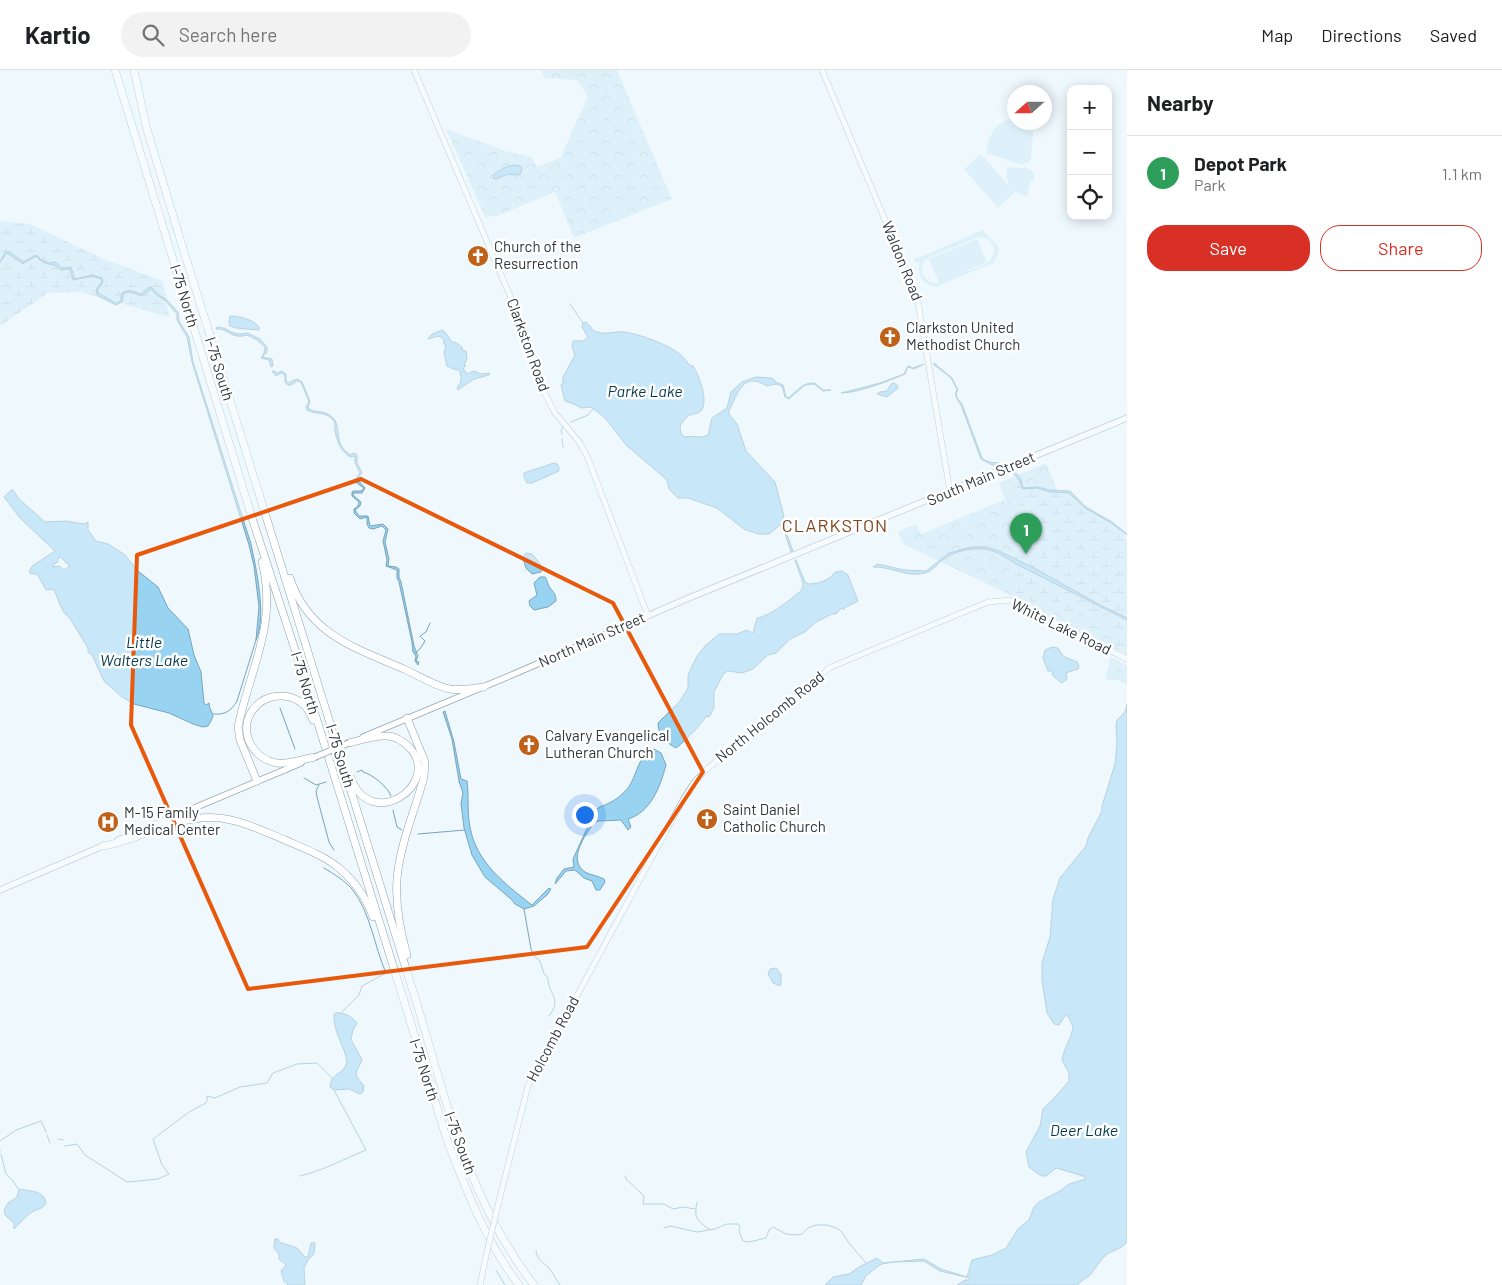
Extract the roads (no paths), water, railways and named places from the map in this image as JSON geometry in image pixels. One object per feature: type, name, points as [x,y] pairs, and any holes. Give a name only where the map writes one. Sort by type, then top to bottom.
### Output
[{"type":"highway","name":"I-75 North","points":[[115,70],[252,521],[299,662],[447,1140],[465,1187],[496,1249],[519,1285]]},
{"type":"highway","name":"I-75 South","points":[[134,70],[146,126],[158,169],[448,1107],[475,1182],[502,1236],[534,1285]]},
{"type":"highway","points":[[262,504],[296,595],[308,613],[328,632],[358,649],[450,689],[484,687]]},
{"type":"highway","points":[[252,521],[266,584],[267,619],[264,636],[238,727],[240,740],[257,781]]},
{"type":"highway","points":[[315,757],[285,763],[266,760],[251,746],[247,733],[248,722],[252,711],[261,702],[272,696],[287,696],[307,708],[321,737]]},
{"type":"highway","points":[[408,718],[425,762],[425,770],[398,868],[397,901],[400,930],[421,1017]]},
{"type":"highway","points":[[339,756],[354,785],[367,798],[377,802],[393,801],[408,791],[416,778],[417,768],[412,751],[403,742],[386,735],[349,742]]},
{"type":"highway","points":[[103,846],[118,844],[168,825],[192,819],[231,820],[266,832],[315,853],[337,867],[351,880],[368,905],[385,954],[393,969]]},
{"type":"main road","name":"South Main Street","points":[[835,539],[1127,418]]},
{"type":"main road","name":"North Main Street","points":[[0,890],[835,539]]},
{"type":"street","name":"Clarkston Road","points":[[414,70],[525,331],[543,390],[555,413],[582,446],[648,616]]},
{"type":"street","name":"Waldon Road","points":[[822,70],[917,296],[950,492]]},
{"type":"street","name":"North Holcomb Road","points":[[676,812],[691,786],[700,776],[811,683],[832,668],[994,600]]},
{"type":"street","name":"White Lake Road","points":[[994,600],[1010,600],[1127,659]]},
{"type":"street","name":"Holcomb Road","points":[[480,1285],[498,1201],[528,1086],[676,812]]},
{"type":"water","points":[[514,165],[522,168],[521,173],[518,175],[508,174],[496,179],[493,178],[494,174]]},
{"type":"water","points":[[5,252],[10,252],[23,262],[36,255],[43,261],[55,262],[62,268],[71,267],[75,279],[92,275],[102,278],[103,282],[98,289],[98,293],[116,303],[121,301],[121,294],[124,292],[129,291],[142,294],[151,287],[178,312],[179,321],[189,337],[193,362],[251,544],[261,606],[261,619],[256,640],[259,607],[254,566],[249,545],[192,362],[187,337],[177,320],[177,314],[165,300],[151,289],[142,296],[130,292],[124,293],[122,302],[116,305],[98,296],[96,290],[102,279],[92,276],[73,280],[70,269],[61,270],[55,265],[44,262],[40,260],[36,256],[23,264],[7,253],[0,262]]},
{"type":"water","points":[[230,316],[247,319],[255,323],[260,329],[230,326]]},
{"type":"water","name":"Parke Lake","points":[[586,322],[597,332],[624,332],[660,343],[678,353],[685,358],[688,364],[693,366],[698,375],[704,401],[701,411],[689,416],[680,426],[681,434],[685,437],[708,435],[712,418],[727,408],[731,392],[742,382],[756,377],[772,378],[783,385],[786,397],[788,398],[804,385],[811,383],[815,383],[823,390],[831,390],[823,391],[814,384],[805,385],[789,399],[785,397],[782,386],[776,384],[767,386],[752,381],[742,386],[729,411],[729,414],[737,424],[746,451],[775,482],[784,516],[781,524],[786,532],[793,551],[791,552],[785,533],[780,525],[769,534],[758,534],[744,529],[717,508],[688,498],[678,498],[669,489],[667,480],[626,445],[606,419],[590,407],[582,408],[565,401],[561,385],[563,377],[575,355],[572,347],[573,341],[583,341],[588,337],[582,327],[583,323]]},
{"type":"water","points":[[217,327],[225,328],[237,334],[248,333],[260,339],[267,347],[267,352],[262,357],[272,359],[273,366],[271,367],[269,360],[261,358],[265,347],[257,340],[247,335],[234,335],[224,330],[216,329]]},
{"type":"water","points":[[442,330],[452,342],[462,347],[463,351],[466,351],[467,359],[464,365],[466,366],[463,368],[467,374],[474,371],[481,374],[490,373],[489,375],[474,379],[458,390],[461,379],[460,373],[459,370],[447,366],[444,353],[446,345],[443,338],[438,336],[428,339],[432,334]]},
{"type":"water","points":[[934,363],[952,378],[958,390],[956,394],[957,389],[951,378]]},
{"type":"water","points":[[924,364],[914,369],[908,367],[905,374],[865,389],[841,393],[880,383],[904,374],[908,366],[913,368]]},
{"type":"water","points":[[272,371],[277,373],[282,371],[286,374],[286,381],[288,383],[297,379],[302,382],[310,401],[308,408],[330,415],[337,424],[339,440],[343,448],[350,455],[354,453],[357,455],[357,463],[362,473],[357,479],[365,488],[362,493],[353,493],[361,502],[360,506],[355,510],[359,516],[368,516],[370,526],[383,524],[388,529],[385,542],[389,559],[388,566],[399,569],[399,577],[414,646],[418,656],[416,661],[419,662],[418,665],[415,661],[416,656],[413,652],[397,578],[397,570],[386,566],[387,560],[383,541],[386,530],[382,526],[373,529],[369,528],[367,517],[360,519],[354,513],[354,509],[358,506],[359,502],[352,496],[352,492],[361,491],[364,488],[355,480],[360,473],[355,463],[355,456],[350,457],[341,449],[332,419],[326,415],[307,410],[306,407],[309,402],[301,382],[297,381],[288,385],[285,382],[285,375],[281,373],[276,376]]},
{"type":"water","points":[[894,383],[898,388],[887,397],[877,394],[887,391],[891,384]]},
{"type":"water","points":[[956,394],[962,404],[982,458],[1007,465],[992,465],[981,459]]},
{"type":"water","points":[[554,463],[557,464],[559,471],[532,483],[527,483],[524,473]]},
{"type":"water","points":[[1013,470],[1021,479],[1023,488],[1037,487],[1070,491],[1086,507],[1112,522],[1127,535],[1085,508],[1069,493],[1050,492],[1037,488],[1023,489],[1019,480],[1012,472]]},
{"type":"water","name":"Little Walters Lake","points":[[13,490],[19,499],[45,522],[66,521],[84,524],[88,522],[88,530],[96,541],[108,544],[124,554],[138,571],[158,587],[168,608],[188,629],[194,655],[201,672],[204,703],[206,705],[209,703],[213,713],[208,726],[203,727],[169,713],[134,704],[122,697],[104,681],[92,655],[88,652],[88,648],[64,612],[53,589],[46,590],[37,574],[29,572],[32,566],[55,551],[20,518],[4,497]],"holes":[[[61,557],[69,564],[69,567],[64,570],[59,566],[53,567],[58,562],[58,558]]]},
{"type":"water","points":[[971,547],[987,547],[999,551],[1127,618],[1127,620],[989,550],[974,549],[958,552],[948,556],[930,571],[919,574],[873,567],[878,564],[904,570],[926,571],[949,553]]},
{"type":"water","points":[[526,553],[532,554],[537,560],[541,567],[541,572],[532,574],[526,568],[523,558]]},
{"type":"water","points":[[795,560],[805,582],[808,584],[823,581],[835,572],[842,571],[848,575],[858,601],[844,608],[844,610],[841,608],[836,614],[816,622],[805,632],[790,639],[776,653],[768,655],[753,669],[742,673],[728,671],[724,673],[714,692],[714,708],[709,717],[706,716],[679,746],[676,748],[672,746],[661,734],[658,723],[680,701],[688,688],[688,675],[697,656],[719,634],[737,634],[747,630],[753,633],[757,618],[772,612],[799,592],[803,583]]},
{"type":"water","points":[[540,577],[545,577],[547,580],[556,601],[548,607],[534,610],[530,606],[529,601],[537,595],[534,583]]},
{"type":"water","points":[[1052,647],[1058,648],[1063,656],[1077,662],[1079,666],[1078,669],[1066,673],[1067,679],[1062,683],[1053,676],[1052,671],[1048,671],[1043,658],[1045,650]]},
{"type":"water","name":"Deer Lake","points":[[1127,704],[1127,1242],[1106,1255],[1089,1276],[1078,1285],[957,1285],[970,1278],[940,1271],[924,1261],[893,1262],[924,1259],[941,1269],[967,1277],[972,1260],[992,1255],[1006,1248],[1018,1229],[1029,1220],[1034,1207],[1039,1202],[1069,1184],[1086,1179],[1083,1176],[1056,1168],[1046,1176],[1041,1176],[1029,1167],[1026,1152],[1040,1126],[1043,1109],[1069,1081],[1069,1073],[1062,1060],[1073,1026],[1067,1015],[1059,1025],[1054,1024],[1047,1013],[1042,980],[1042,963],[1050,937],[1053,899],[1060,878],[1086,846],[1088,838],[1102,811],[1115,764],[1117,720],[1125,712]]},
{"type":"water","points":[[445,711],[454,742],[461,779],[467,781],[470,827],[478,851],[485,862],[502,880],[532,905],[549,888],[551,889],[534,906],[524,909],[515,904],[485,877],[472,855],[464,828],[461,803],[463,793],[459,781],[452,739],[443,712]]},
{"type":"water","points":[[654,749],[661,753],[666,765],[661,782],[649,805],[636,816],[628,819],[631,827],[628,830],[621,820],[594,823],[579,848],[578,861],[580,867],[585,872],[604,879],[605,882],[600,890],[596,890],[592,881],[584,878],[575,870],[566,871],[555,884],[564,869],[574,867],[573,859],[595,811],[619,797],[626,790],[641,760]]},
{"type":"water","points":[[776,968],[781,974],[780,986],[773,983],[768,974],[770,969]]},
{"type":"water","points":[[334,1014],[348,1015],[357,1023],[351,1039],[362,1060],[356,1073],[364,1086],[363,1092],[360,1094],[349,1089],[334,1090],[330,1087],[332,1079],[343,1069],[347,1062],[335,1027]]},
{"type":"water","points":[[21,1189],[40,1194],[46,1203],[29,1214],[14,1229],[14,1223],[5,1215],[4,1210],[8,1203],[17,1197]]},
{"type":"water","points":[[275,1239],[297,1248],[305,1257],[308,1257],[311,1243],[315,1243],[314,1254],[304,1268],[305,1285],[288,1285],[284,1281],[281,1271],[286,1265],[279,1259],[279,1254],[274,1248]]},
{"type":"water","points":[[877,1258],[883,1263],[893,1262],[878,1266],[866,1276],[861,1285],[825,1285],[833,1277],[849,1274]]},
{"type":"waterway","points":[[570,304],[583,323]]},
{"type":"waterway","points":[[571,422],[588,415],[593,409]]},
{"type":"waterway","points":[[562,434],[561,430],[563,427]]},
{"type":"waterway","points":[[562,439],[563,447]]},
{"type":"waterway","points":[[415,653],[425,641],[420,636],[426,632],[430,623]]},
{"type":"waterway","points":[[214,714],[227,712],[237,701],[256,640]]},
{"type":"waterway","points":[[280,708],[295,749]]},
{"type":"waterway","points":[[357,772],[362,770],[375,778],[387,789],[391,796]]},
{"type":"waterway","points":[[304,778],[316,785],[326,782]]},
{"type":"waterway","points":[[319,785],[316,791],[317,797],[329,842],[334,850]]},
{"type":"waterway","points":[[393,810],[397,827],[402,830]]},
{"type":"waterway","points":[[418,834],[465,830]]},
{"type":"waterway","points":[[324,868],[346,883],[364,908],[386,973],[362,986],[359,995],[341,1013]]},
{"type":"waterway","points":[[524,909],[531,949],[534,956],[540,961],[544,974],[548,978],[555,1001],[549,1016]]},
{"type":"waterway","points":[[65,1146],[77,1144],[85,1155],[127,1182],[158,1179],[169,1174],[162,1165],[153,1139],[189,1112],[206,1103],[207,1096],[215,1098],[240,1087],[267,1083],[273,1073],[297,1064],[317,1063],[332,1078]]},
{"type":"waterway","points":[[300,1176],[325,1168],[366,1150],[334,1090]]},
{"type":"waterway","points":[[0,1141],[16,1130],[41,1121],[46,1132]]},
{"type":"waterway","points":[[47,1135],[50,1143]]},
{"type":"waterway","points":[[58,1139],[63,1140]]},
{"type":"waterway","points":[[1,1154],[6,1174],[19,1190]]},
{"type":"waterway","points":[[625,1176],[644,1196],[643,1204],[664,1204],[673,1209],[683,1207],[695,1209]]},
{"type":"waterway","points":[[697,1202],[697,1218],[709,1229]]},
{"type":"waterway","points":[[664,1228],[670,1226],[697,1232],[715,1229],[727,1224],[738,1224],[743,1241],[749,1242],[766,1238],[769,1230],[773,1227],[786,1234],[796,1235],[802,1234],[808,1228],[816,1225],[827,1225],[841,1231],[866,1263]]},
{"type":"waterway","points":[[536,1251],[539,1259],[550,1269],[560,1285]]},
{"type":"waterway","points":[[496,1270],[505,1285]]},
{"type":"place","name":"Church of the Resurrection","points":[[478,256]]},
{"type":"place","name":"Clarkston United Methodist Church","points":[[890,337]]},
{"type":"place","name":"Depot Park","points":[[1026,554]]},
{"type":"place","name":"Calvary Evangelical Lutheran Church","points":[[529,745]]},
{"type":"place","name":"Saint Daniel Catholic Church","points":[[707,819]]},
{"type":"place","name":"M-15 Family Medical Center","points":[[108,822]]},
{"type":"district","name":"CLARKSTON","points":[[835,526]]}]
